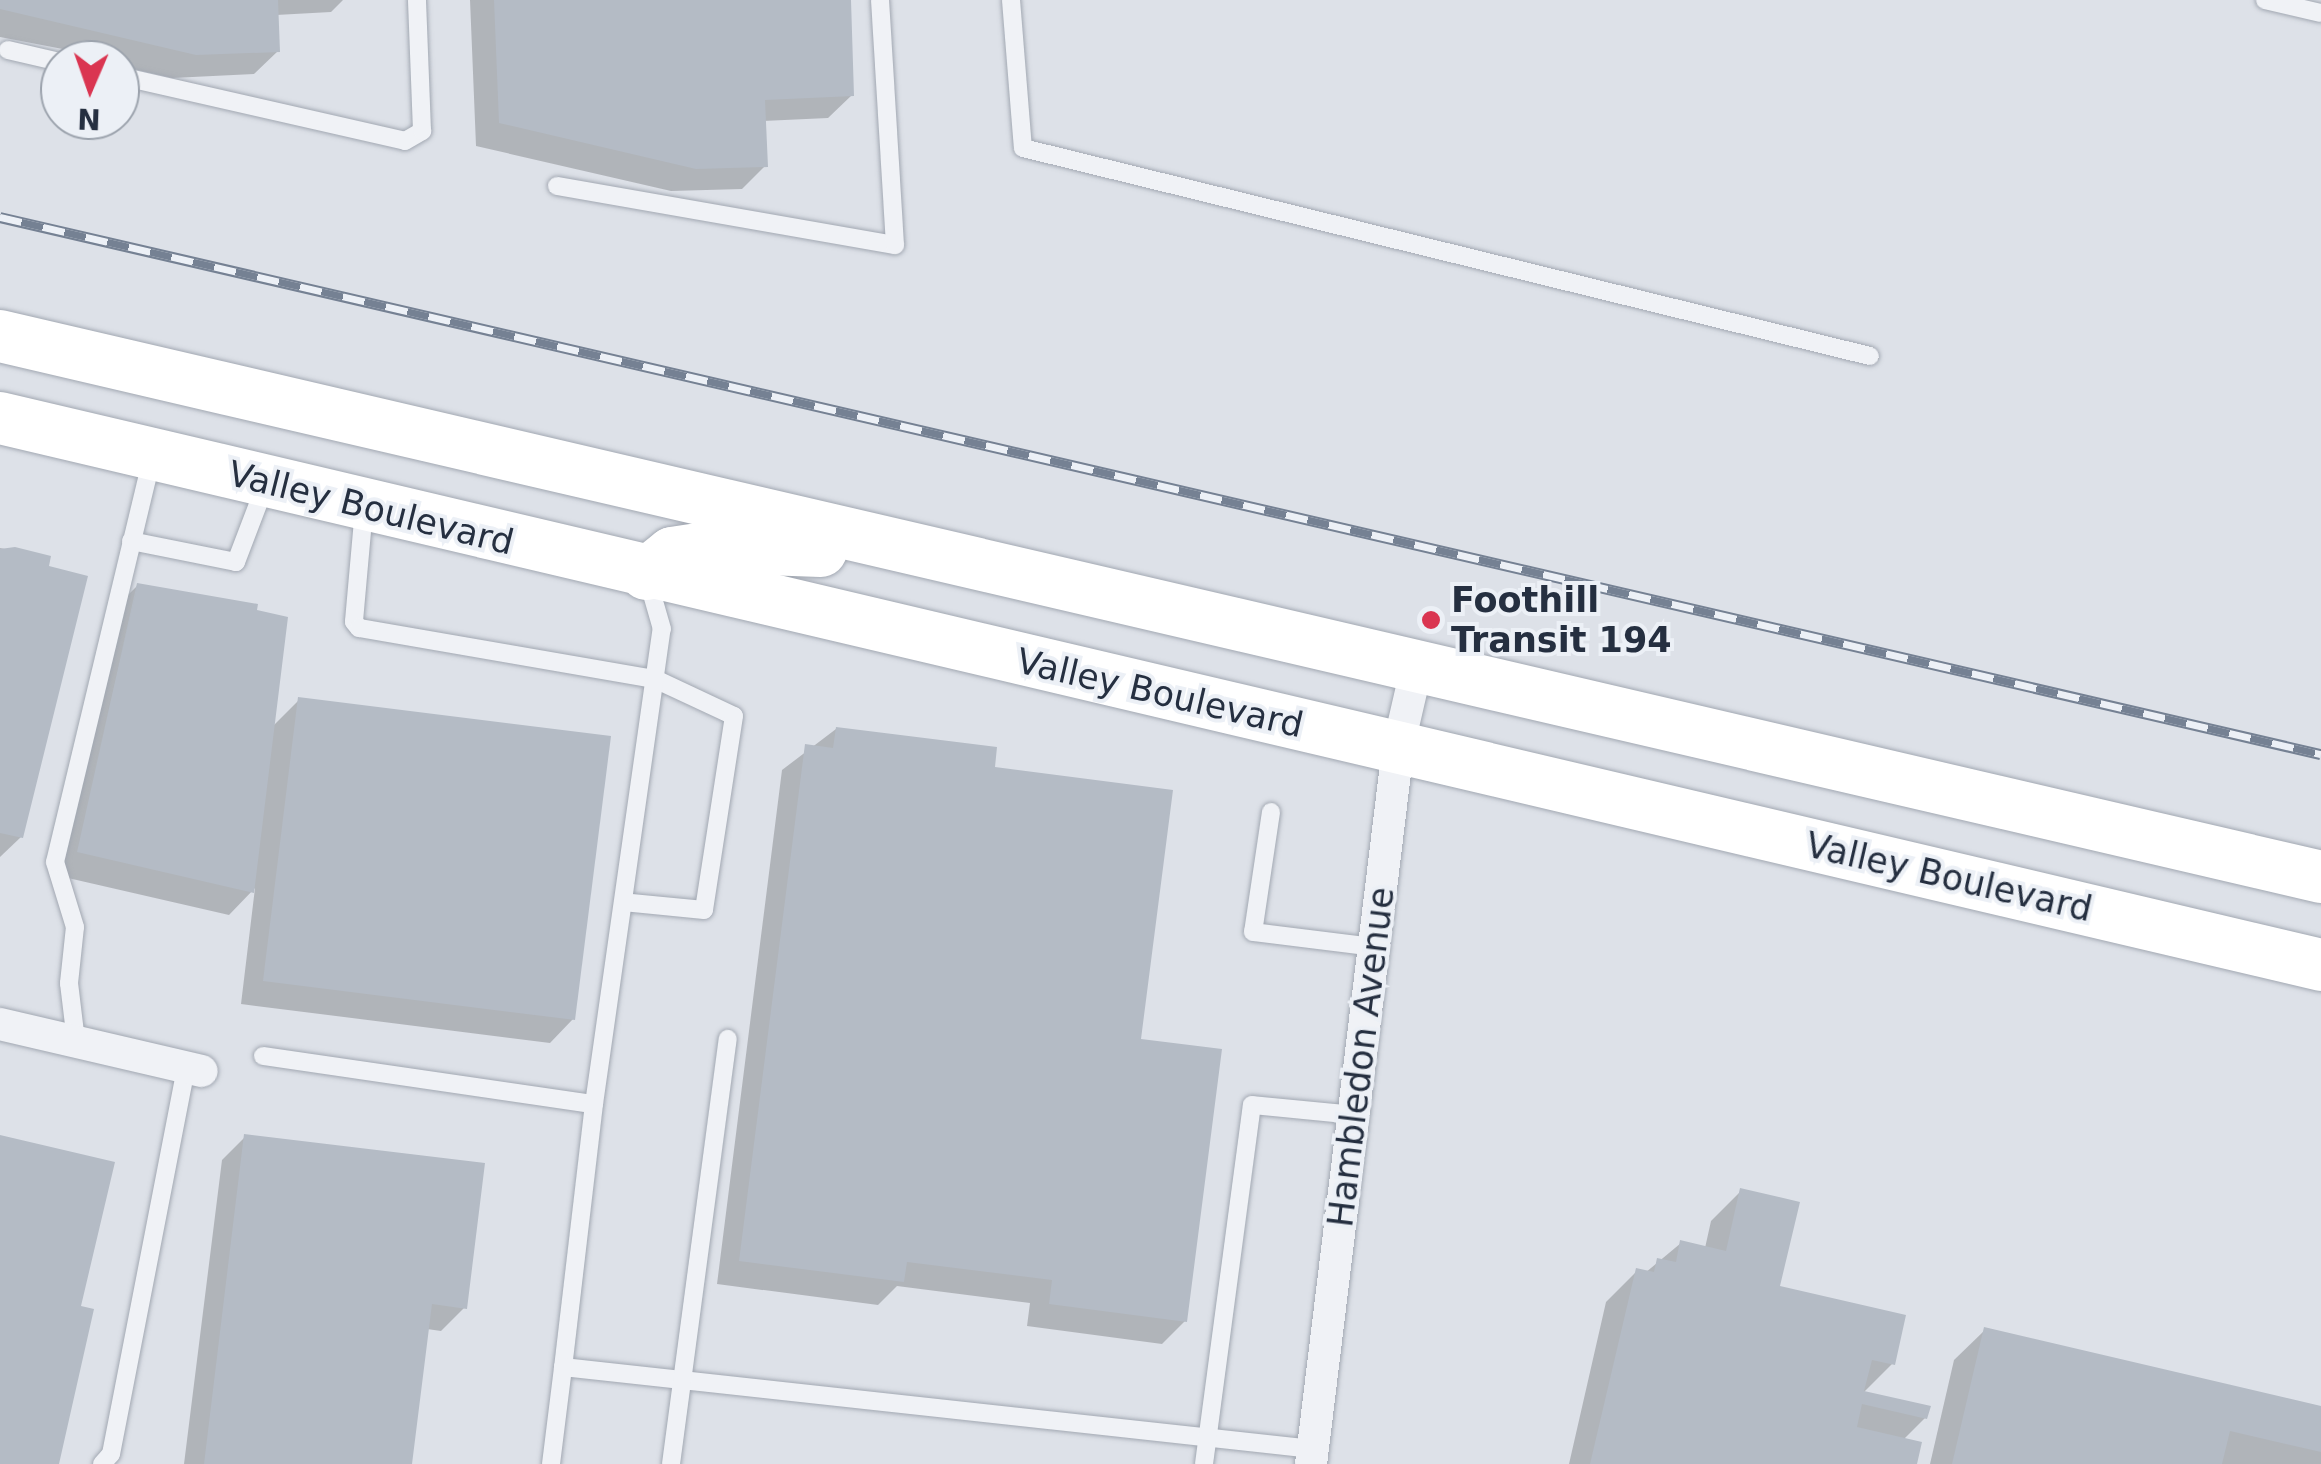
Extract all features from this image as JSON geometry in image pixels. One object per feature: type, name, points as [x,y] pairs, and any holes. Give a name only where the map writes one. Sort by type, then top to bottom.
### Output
[{"type":"main road","points":[[0,336],[2321,877]]},
{"type":"main road","name":"Valley Boulevard","points":[[0,418],[364,509],[2321,965]]},
{"type":"main road","points":[[646,574],[672,553],[712,547],[943,556]]},
{"type":"street","name":"Hambledon Avenue","points":[[1312,1456],[1398,748],[1418,666]]},
{"type":"street","points":[[0,1024],[194,1069]]},
{"type":"lane","points":[[140,81],[405,141],[422,130],[417,0]]},
{"type":"lane","points":[[557,186],[895,245],[880,0]]},
{"type":"lane","points":[[1010,0],[1023,148],[1870,356]]},
{"type":"lane","points":[[2265,0],[2321,14]]},
{"type":"lane","points":[[8,50],[40,57]]},
{"type":"lane","points":[[76,1041],[68,983],[75,927],[55,862],[154,454]]},
{"type":"lane","points":[[131,541],[236,562],[266,483]]},
{"type":"lane","points":[[364,509],[354,622],[359,628],[655,679],[734,716],[704,910],[623,902]]},
{"type":"lane","points":[[551,1464],[594,1104],[662,629],[646,574]]},
{"type":"lane","points":[[1271,812],[1253,932],[1374,947]]},
{"type":"lane","points":[[670,1464],[728,1039]]},
{"type":"lane","points":[[262,1056],[594,1104]]},
{"type":"lane","points":[[102,1464],[112,1454],[194,1069]]},
{"type":"lane","points":[[1204,1464],[1252,1105],[1354,1116]]},
{"type":"lane","points":[[563,1367],[1208,1437],[1312,1456]]},
{"type":"building","points":[[0,0],[278,0],[280,52],[196,55],[0,9]]},
{"type":"building","points":[[494,0],[851,0],[854,96],[765,100],[768,167],[696,169],[499,123]]},
{"type":"building","points":[[15,547],[51,556],[49,566],[88,576],[23,838],[0,833],[0,549]]},
{"type":"building","points":[[137,583],[258,604],[257,610],[288,617],[254,893],[77,852]]},
{"type":"building","points":[[298,697],[611,736],[575,1020],[263,981]]},
{"type":"building","points":[[836,727],[997,747],[995,767],[1173,790],[1141,1039],[1222,1049],[1187,1322],[1049,1304],[1052,1280],[907,1262],[904,1282],[739,1261],[805,744],[833,748]]},
{"type":"building","points":[[244,1134],[485,1163],[467,1309],[432,1304],[412,1464],[204,1464]]},
{"type":"building","points":[[0,1135],[115,1162],[81,1306],[94,1309],[59,1464],[0,1464]]},
{"type":"building","points":[[1740,1188],[1800,1202],[1780,1286],[1906,1315],[1895,1365],[1872,1360],[1864,1391],[1931,1406],[1927,1419],[1862,1404],[1857,1427],[1922,1442],[1917,1464],[1590,1464],[1636,1268],[1654,1272],[1657,1258],[1676,1262],[1680,1240],[1726,1251]]},
{"type":"building","points":[[1984,1327],[2321,1406],[2321,1452],[2230,1431],[2222,1464],[1952,1464]]},
{"type":"railway","points":[[0,217],[2321,754]]},
{"type":"place","name":"Foothill Transit 194","points":[[1431,620]]}]
